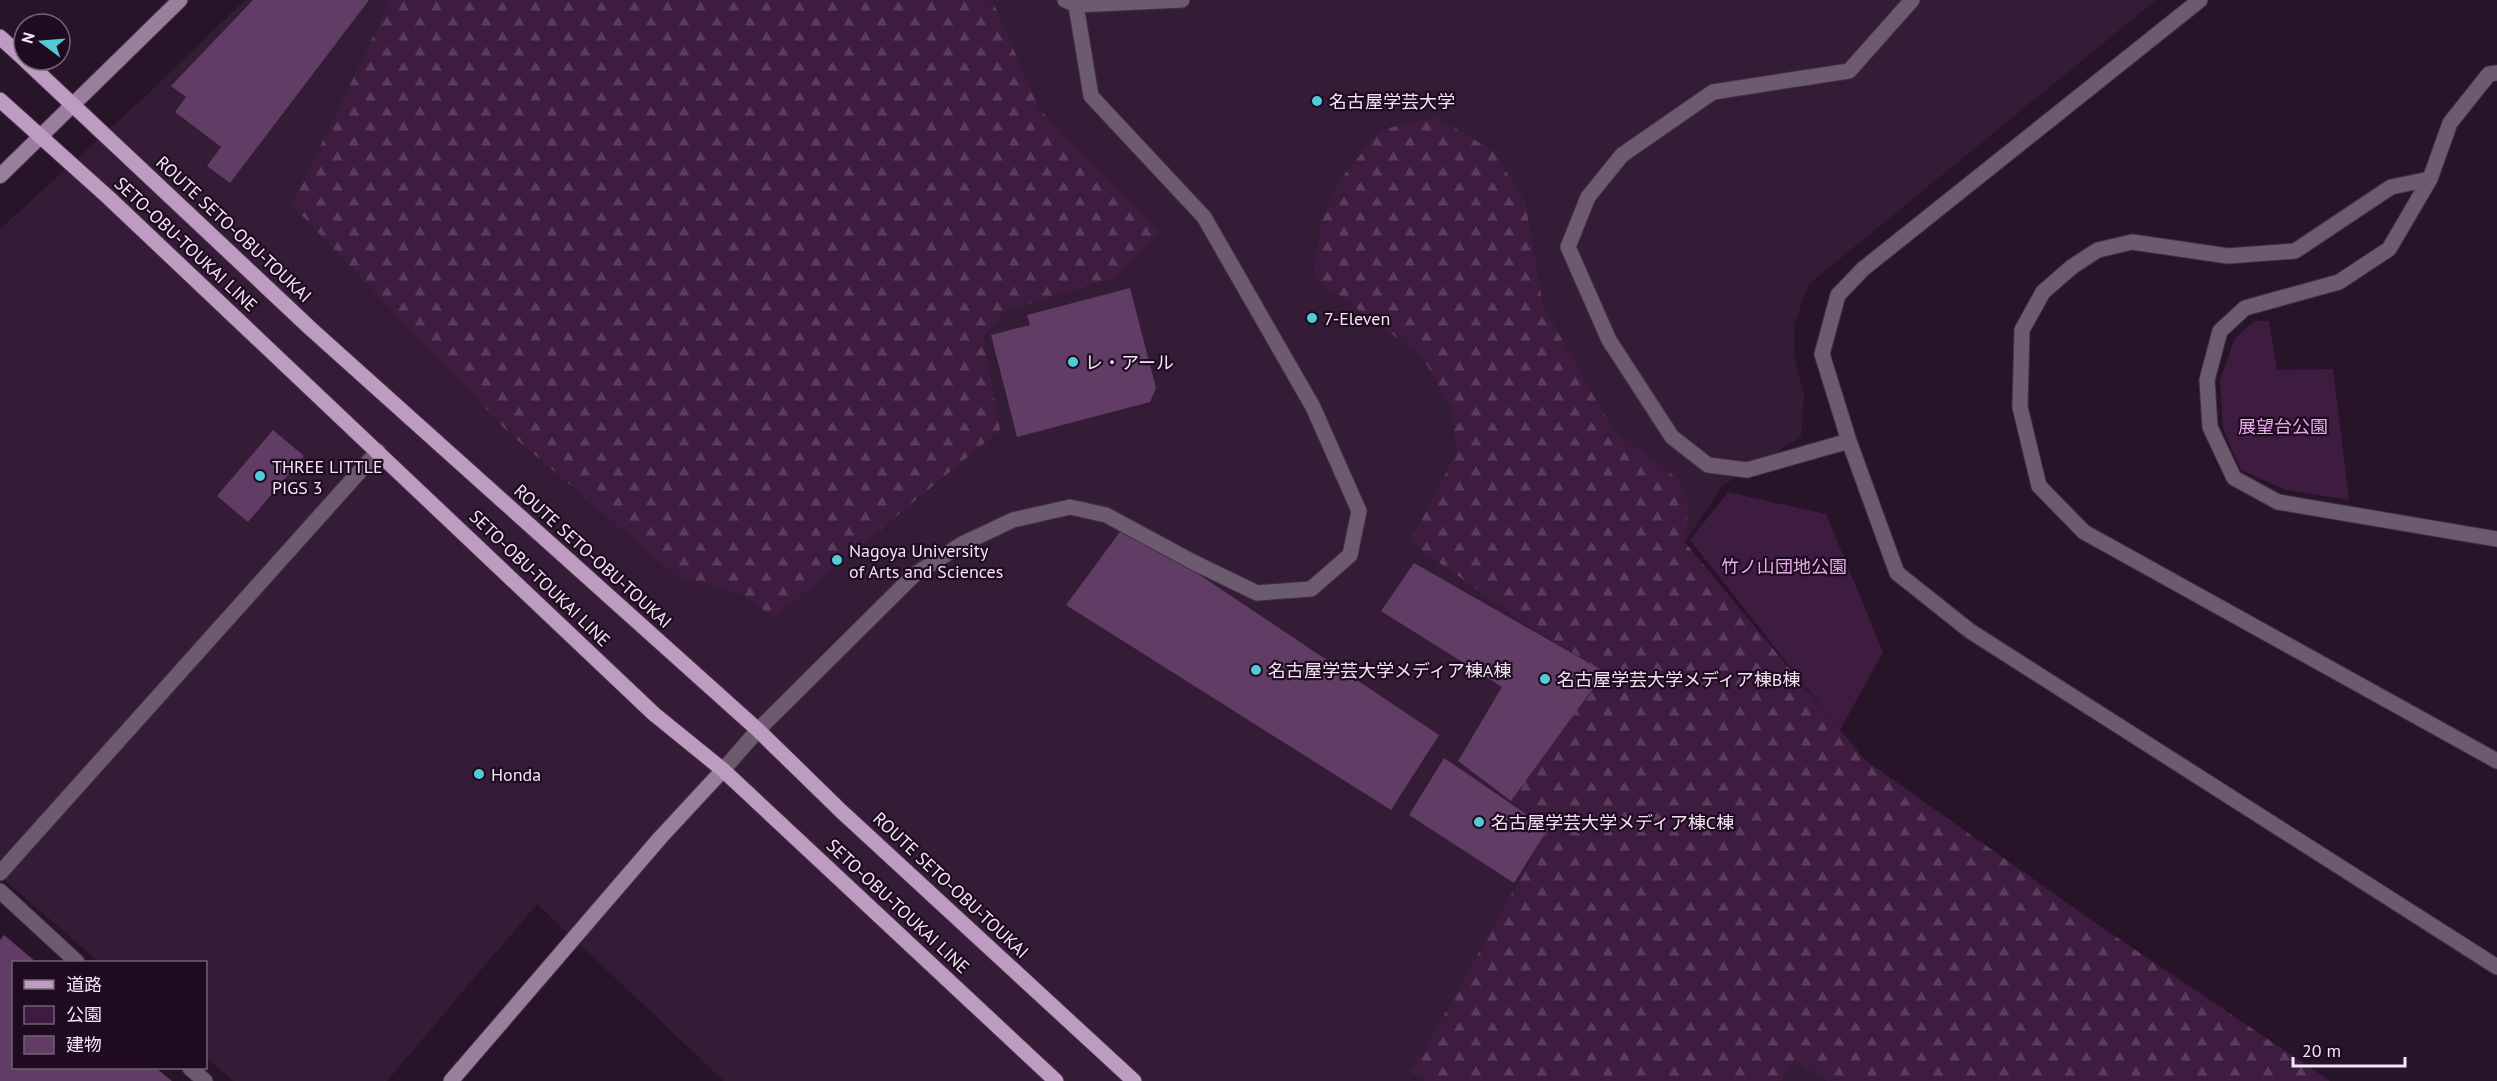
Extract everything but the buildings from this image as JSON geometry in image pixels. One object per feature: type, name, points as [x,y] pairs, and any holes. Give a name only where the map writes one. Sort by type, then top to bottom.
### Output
[{"type":"main road","name":"ROUTE SETO-OBU-TOUKAI","points":[[0,37],[12,48]]},
{"type":"main road","name":"ROUTE SETO-OBU-TOUKAI","points":[[37,72],[311,328],[758,730],[841,811],[1134,1081]]},
{"type":"main road","name":"SETO-OBU-TOUKAI LINE","points":[[0,100],[109,198],[654,714],[723,770],[1056,1081]]},
{"type":"street","points":[[0,176],[180,0]]},
{"type":"street","points":[[450,1081],[660,838],[758,730],[914,575],[962,544],[1021,518],[1070,507],[1106,515],[1193,562],[1257,593],[1311,589],[1350,555],[1359,511],[1313,406],[1204,218],[1091,96],[1071,2],[1182,0]]},
{"type":"street","points":[[1849,441],[1748,470],[1708,465],[1672,437],[1609,340],[1568,247],[1588,197],[1622,155],[1713,92],[1849,71],[1912,0]]},
{"type":"street","points":[[2200,0],[1863,269],[1838,296],[1822,354],[1849,441],[1897,573],[1970,632],[2497,967]]},
{"type":"street","points":[[2497,73],[2489,74],[2450,123],[2430,180],[2389,249],[2339,282],[2246,308],[2220,331],[2207,380],[2210,427],[2234,478],[2278,502],[2497,539]]},
{"type":"street","points":[[2430,180],[2391,187],[2295,251],[2228,256],[2132,242],[2098,250],[2073,266],[2043,292],[2022,330],[2020,407],[2039,486],[2084,532],[2497,761]]},
{"type":"street","points":[[0,873],[378,451]]},
{"type":"street","points":[[0,891],[75,961]]},
{"type":"street","points":[[191,1069],[205,1081]]},
{"type":"shaded area","name":"Nagoya University of Arts and Sciences","points":[[245,0],[2156,0],[1809,284],[1794,325],[1794,355],[1804,395],[1801,437],[1722,486],[1624,635],[1869,1081],[724,1081],[537,904],[387,1081],[233,1081],[207,1058],[207,961],[98,961],[0,876],[0,229],[150,92]]},
{"type":"green space","points":[[391,0],[986,0],[994,4],[1039,109],[1159,232],[1113,278],[1005,311],[983,338],[1000,430],[774,618],[741,594],[678,577],[508,432],[292,205]]},
{"type":"green space","points":[[1436,117],[1493,151],[1525,201],[1543,306],[1613,430],[1677,478],[1689,505],[1684,541],[1865,760],[2094,922],[2330,1081],[1827,1081],[1795,1060],[1781,1081],[1425,1081],[1412,1072],[1548,829],[1511,801],[1605,672],[1536,631],[1410,542],[1456,453],[1452,409],[1422,356],[1313,277],[1322,220],[1340,180],[1380,130]]},
{"type":"green space","name":"展望台公園","points":[[2254,321],[2269,321],[2277,370],[2333,369],[2349,500],[2286,490],[2241,470],[2223,428],[2220,380],[2235,338]]},
{"type":"green space","name":"竹ノ山団地公園","points":[[1728,492],[1826,514],[1883,652],[1840,730],[1690,540]]},
{"type":"place","name":"名古屋学芸大学","points":[[1317,101]]},
{"type":"place","name":"7-Eleven","points":[[1312,318]]},
{"type":"place","name":"レ・アール","points":[[1073,362]]},
{"type":"place","name":"THREE LITTLE PIGS 3","points":[[260,476]]},
{"type":"place","name":"Nagoya University of Arts and Sciences","points":[[837,560]]},
{"type":"place","name":"名古屋学芸大学メディア棟A棟","points":[[1256,670]]},
{"type":"place","name":"名古屋学芸大学メディア棟B棟","points":[[1545,679]]},
{"type":"place","name":"Honda","points":[[479,774]]},
{"type":"place","name":"名古屋学芸大学メディア棟C棟","points":[[1479,822]]}]
